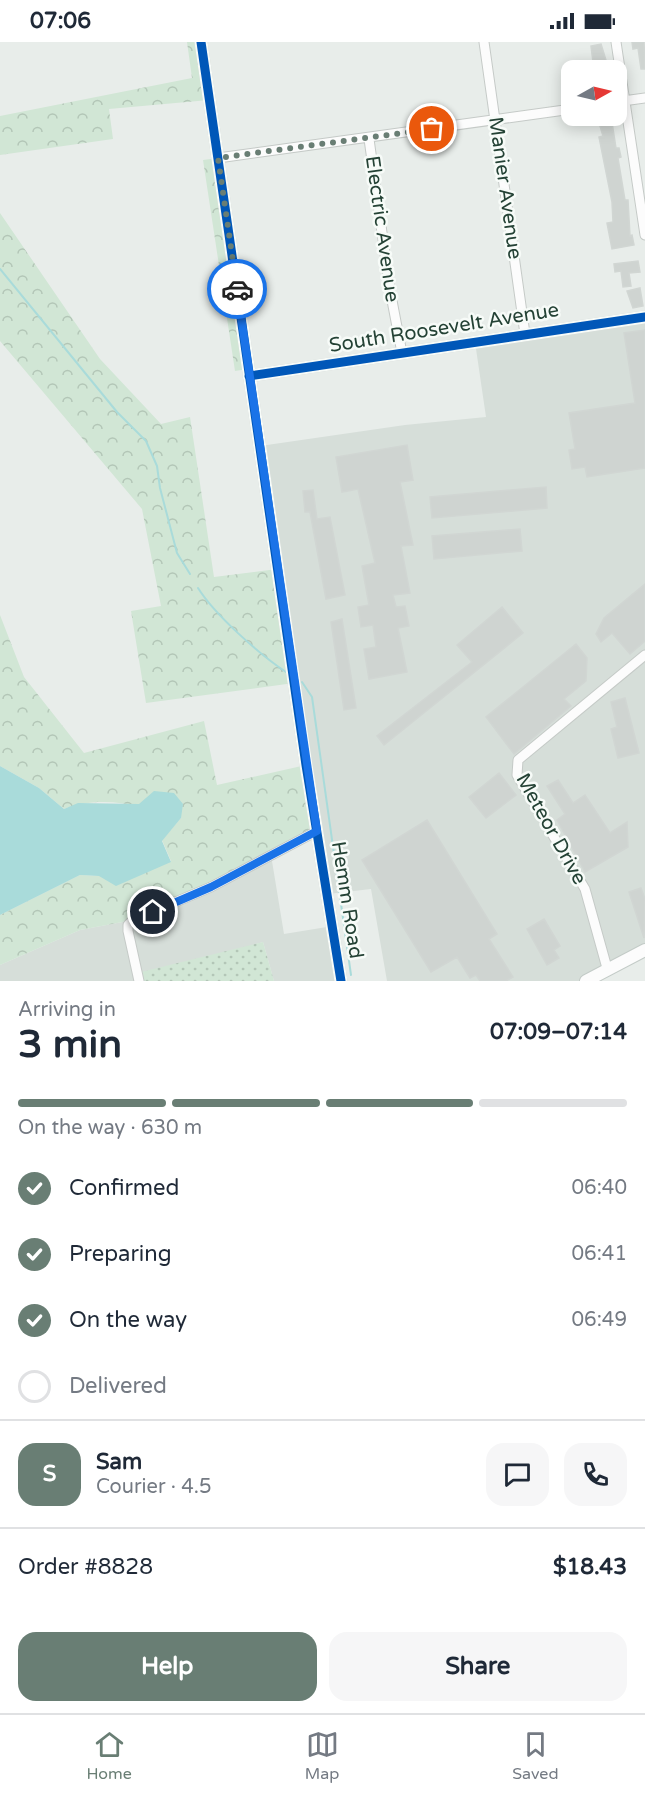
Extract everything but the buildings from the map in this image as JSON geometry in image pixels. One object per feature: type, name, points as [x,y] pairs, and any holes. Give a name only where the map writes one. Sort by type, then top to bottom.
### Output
[{"type":"main road","points":[[586,981],[645,950]]},
{"type":"street","name":"Hemm Road","points":[[201,42],[341,981]]},
{"type":"street","name":"Manier Avenue","points":[[484,42],[525,334]]},
{"type":"street","points":[[616,42],[618,60]]},
{"type":"street","points":[[627,100],[645,98]]},
{"type":"street","points":[[218,158],[369,139],[561,111]]},
{"type":"street","points":[[626,126],[645,234]]},
{"type":"street","name":"Electric Avenue","points":[[369,139],[390,290],[402,354]]},
{"type":"street","name":"South Roosevelt Avenue","points":[[249,376],[645,317]]},
{"type":"street","name":"Meteor Drive","points":[[607,968],[585,889],[517,774],[518,760],[645,655]]},
{"type":"street","points":[[139,981],[128,931],[133,920],[211,887],[317,831]]},
{"type":"shaded area","points":[[645,317],[645,950],[586,981],[387,981],[371,889],[328,894],[260,446],[405,425],[486,417],[475,342]]},
{"type":"shaded area","points":[[271,855],[284,934],[333,926],[341,981],[274,981],[263,942],[139,981],[0,981],[0,965],[80,930],[133,920]]},
{"type":"green space","points":[[187,42],[201,42],[209,100],[109,109],[113,139],[0,155],[0,116],[192,78]]},
{"type":"green space","points":[[218,158],[248,369],[235,371],[203,160]]},
{"type":"green space","points":[[0,213],[100,359],[161,424],[190,417],[214,577],[277,569],[294,683],[146,703],[131,611],[161,606],[142,509],[0,341]]},
{"type":"green space","points":[[0,615],[24,677],[84,753],[204,721],[217,785],[306,765],[317,831],[133,920],[80,930],[0,965],[0,915],[80,875],[99,876],[171,861],[162,840],[181,818],[123,803],[93,802],[64,809],[39,788],[0,766]]},
{"type":"green space","points":[[263,942],[274,981],[139,981],[137,973]]},
{"type":"water","points":[[0,766],[39,788],[64,809],[78,803],[139,804],[154,791],[174,793],[183,804],[181,818],[162,841],[171,862],[116,886],[99,876],[80,875],[0,915]]},
{"type":"waterway","points":[[0,269],[117,412],[146,441],[157,466],[160,488],[177,553],[190,574]]},
{"type":"waterway","points":[[198,588],[215,610],[238,633],[286,672]]},
{"type":"waterway","points":[[302,682],[312,697],[351,975]]},
{"type":"cycle path","points":[[201,42],[306,765],[341,981]]},
{"type":"cycle path","points":[[249,376],[645,317]]},
{"type":"way so far","points":[[237,289],[218,158],[432,129]]},
{"type":"route","points":[[153,912],[211,887],[317,831],[237,289]]}]
